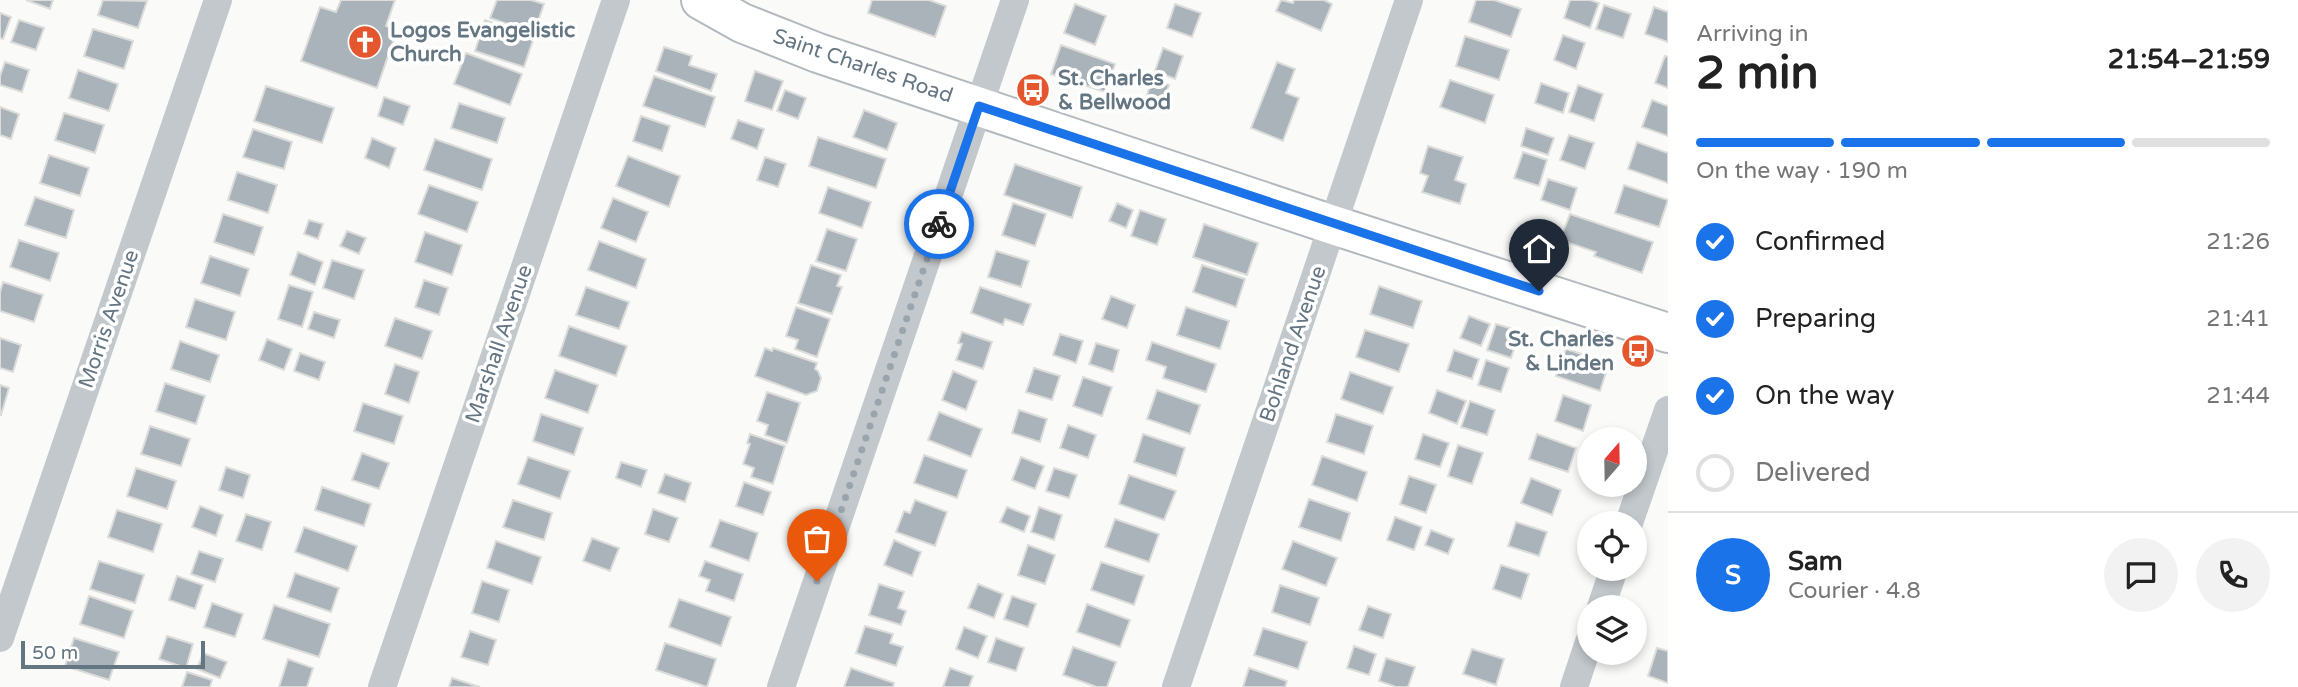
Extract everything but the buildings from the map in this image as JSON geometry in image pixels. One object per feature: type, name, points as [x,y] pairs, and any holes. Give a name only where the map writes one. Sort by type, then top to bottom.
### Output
[{"type":"main road","name":"Saint Charles Road","points":[[701,0],[742,23],[818,53],[1333,225],[1668,333]]},
{"type":"street","name":"Morris Avenue","points":[[0,638],[218,0]]},
{"type":"street","name":"Marshall Avenue","points":[[382,687],[616,0]]},
{"type":"street","points":[[781,687],[1015,0]]},
{"type":"street","name":"Bohland Avenue","points":[[1176,687],[1409,0]]},
{"type":"street","points":[[1633,511],[1668,410]]},
{"type":"street","points":[[1574,687],[1581,665]]},
{"type":"way so far","points":[[817,581],[939,224]]},
{"type":"place","name":"Logos Evangelistic Church","points":[[365,42]]},
{"type":"place","name":"St. Charles & Bellwood","points":[[1033,90]]},
{"type":"place","name":"St. Charles & Linden","points":[[1638,351]]},
{"type":"route","points":[[939,224],[979,106],[1539,291]]}]
